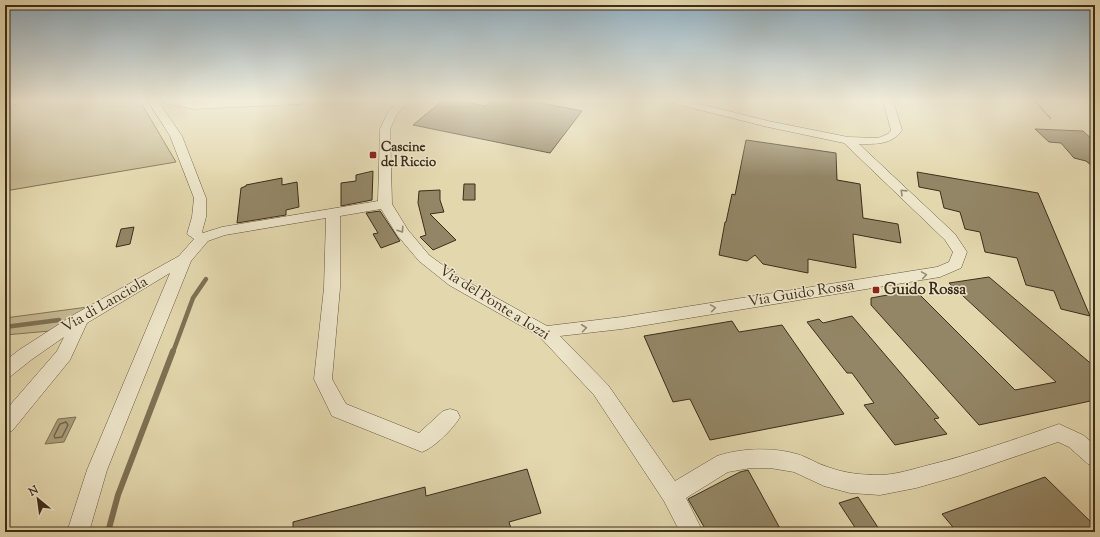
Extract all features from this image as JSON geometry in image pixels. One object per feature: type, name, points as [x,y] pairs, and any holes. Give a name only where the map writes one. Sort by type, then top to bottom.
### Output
[{"type":"street","points":[[169,126],[176,136],[200,198],[199,217],[194,234],[203,238]]},
{"type":"street","points":[[385,204],[386,126]]},
{"type":"street","points":[[778,126],[848,140],[879,142],[892,136],[896,130],[896,126]]},
{"type":"street","name":"Via Guido Rossa","points":[[545,332],[622,323],[940,272],[956,265],[960,252],[950,237],[848,140]]},
{"type":"street","name":"Via di Lanciola","points":[[5,371],[25,354],[82,318],[184,259],[203,238],[222,231],[385,204]]},
{"type":"street","name":"Via del Ponte a Iozzi","points":[[385,204],[402,232],[424,258],[454,281],[545,332],[601,390],[672,494],[692,532]]},
{"type":"street","points":[[333,212],[332,288],[323,379],[339,410],[422,444],[450,417]]},
{"type":"street","points":[[78,532],[97,470],[184,259]]},
{"type":"street","points":[[5,426],[64,355],[82,318]]},
{"type":"street","points":[[672,494],[724,463],[751,458],[796,463],[824,476],[850,483],[880,485],[916,478],[958,467],[1059,433],[1076,441],[1095,458]]},
{"type":"shaded area","points":[[5,126],[155,126],[176,162],[5,191]]},
{"type":"shaded area","points":[[88,307],[50,331],[5,335],[5,318]]},
{"type":"water","points":[[76,417],[64,442],[45,444],[58,419]]},
{"type":"building","points":[[418,126],[571,126],[550,153]]},
{"type":"building","points":[[1035,129],[1083,131],[1095,142],[1095,168],[1086,161],[1074,158],[1061,143],[1049,142]]},
{"type":"building","points":[[746,140],[836,153],[837,180],[860,184],[863,218],[898,224],[901,243],[853,234],[856,268],[808,259],[808,273],[763,264],[755,255],[747,261],[719,255],[732,194],[735,195]]},
{"type":"building","points":[[373,171],[372,200],[341,206],[341,183],[356,181],[356,175]]},
{"type":"building","points":[[917,172],[1038,193],[1090,316],[1061,309],[1054,291],[1026,285],[1017,258],[985,252],[980,232],[965,229],[960,212],[944,208],[940,191],[919,187]]},
{"type":"building","points":[[282,178],[282,185],[297,182],[299,207],[286,210],[286,215],[237,223],[241,188],[246,185]]},
{"type":"building","points":[[464,184],[475,184],[475,200],[463,200]]},
{"type":"building","points":[[440,190],[440,200],[444,212],[430,214],[456,240],[433,250],[420,237],[426,235],[418,203],[419,191]]},
{"type":"building","points":[[380,211],[400,241],[381,248],[373,234],[378,233],[366,213]]},
{"type":"building","points":[[134,227],[130,244],[116,247],[121,229]]},
{"type":"building","points":[[989,277],[1095,367],[1095,400],[979,425],[871,305],[871,298],[915,290],[1015,390],[1056,382],[949,283]]},
{"type":"building","points":[[852,316],[939,418],[934,419],[947,434],[895,445],[864,405],[874,403],[852,373],[847,373],[807,322],[819,319],[823,323]]},
{"type":"building","points":[[732,321],[739,332],[782,325],[844,414],[710,440],[690,399],[673,402],[644,336]]},
{"type":"building","points":[[527,469],[541,513],[509,522],[512,532],[293,532],[293,522],[425,487],[426,496]]},
{"type":"building","points":[[748,470],[782,532],[707,532],[688,499],[740,472]]},
{"type":"building","points":[[1045,477],[1095,526],[1095,532],[957,532],[942,514]]},
{"type":"building","points":[[858,497],[881,532],[858,532],[839,503]]},
{"type":"waterway","points":[[173,352],[193,298],[206,279]]},
{"type":"waterway","points":[[5,327],[59,320]]},
{"type":"waterway","points":[[108,532],[118,495],[173,351]]},
{"type":"place","name":"Cascine del Riccio","points":[[373,155]]},
{"type":"place","name":"Guido Rossa","points":[[876,290]]}]
